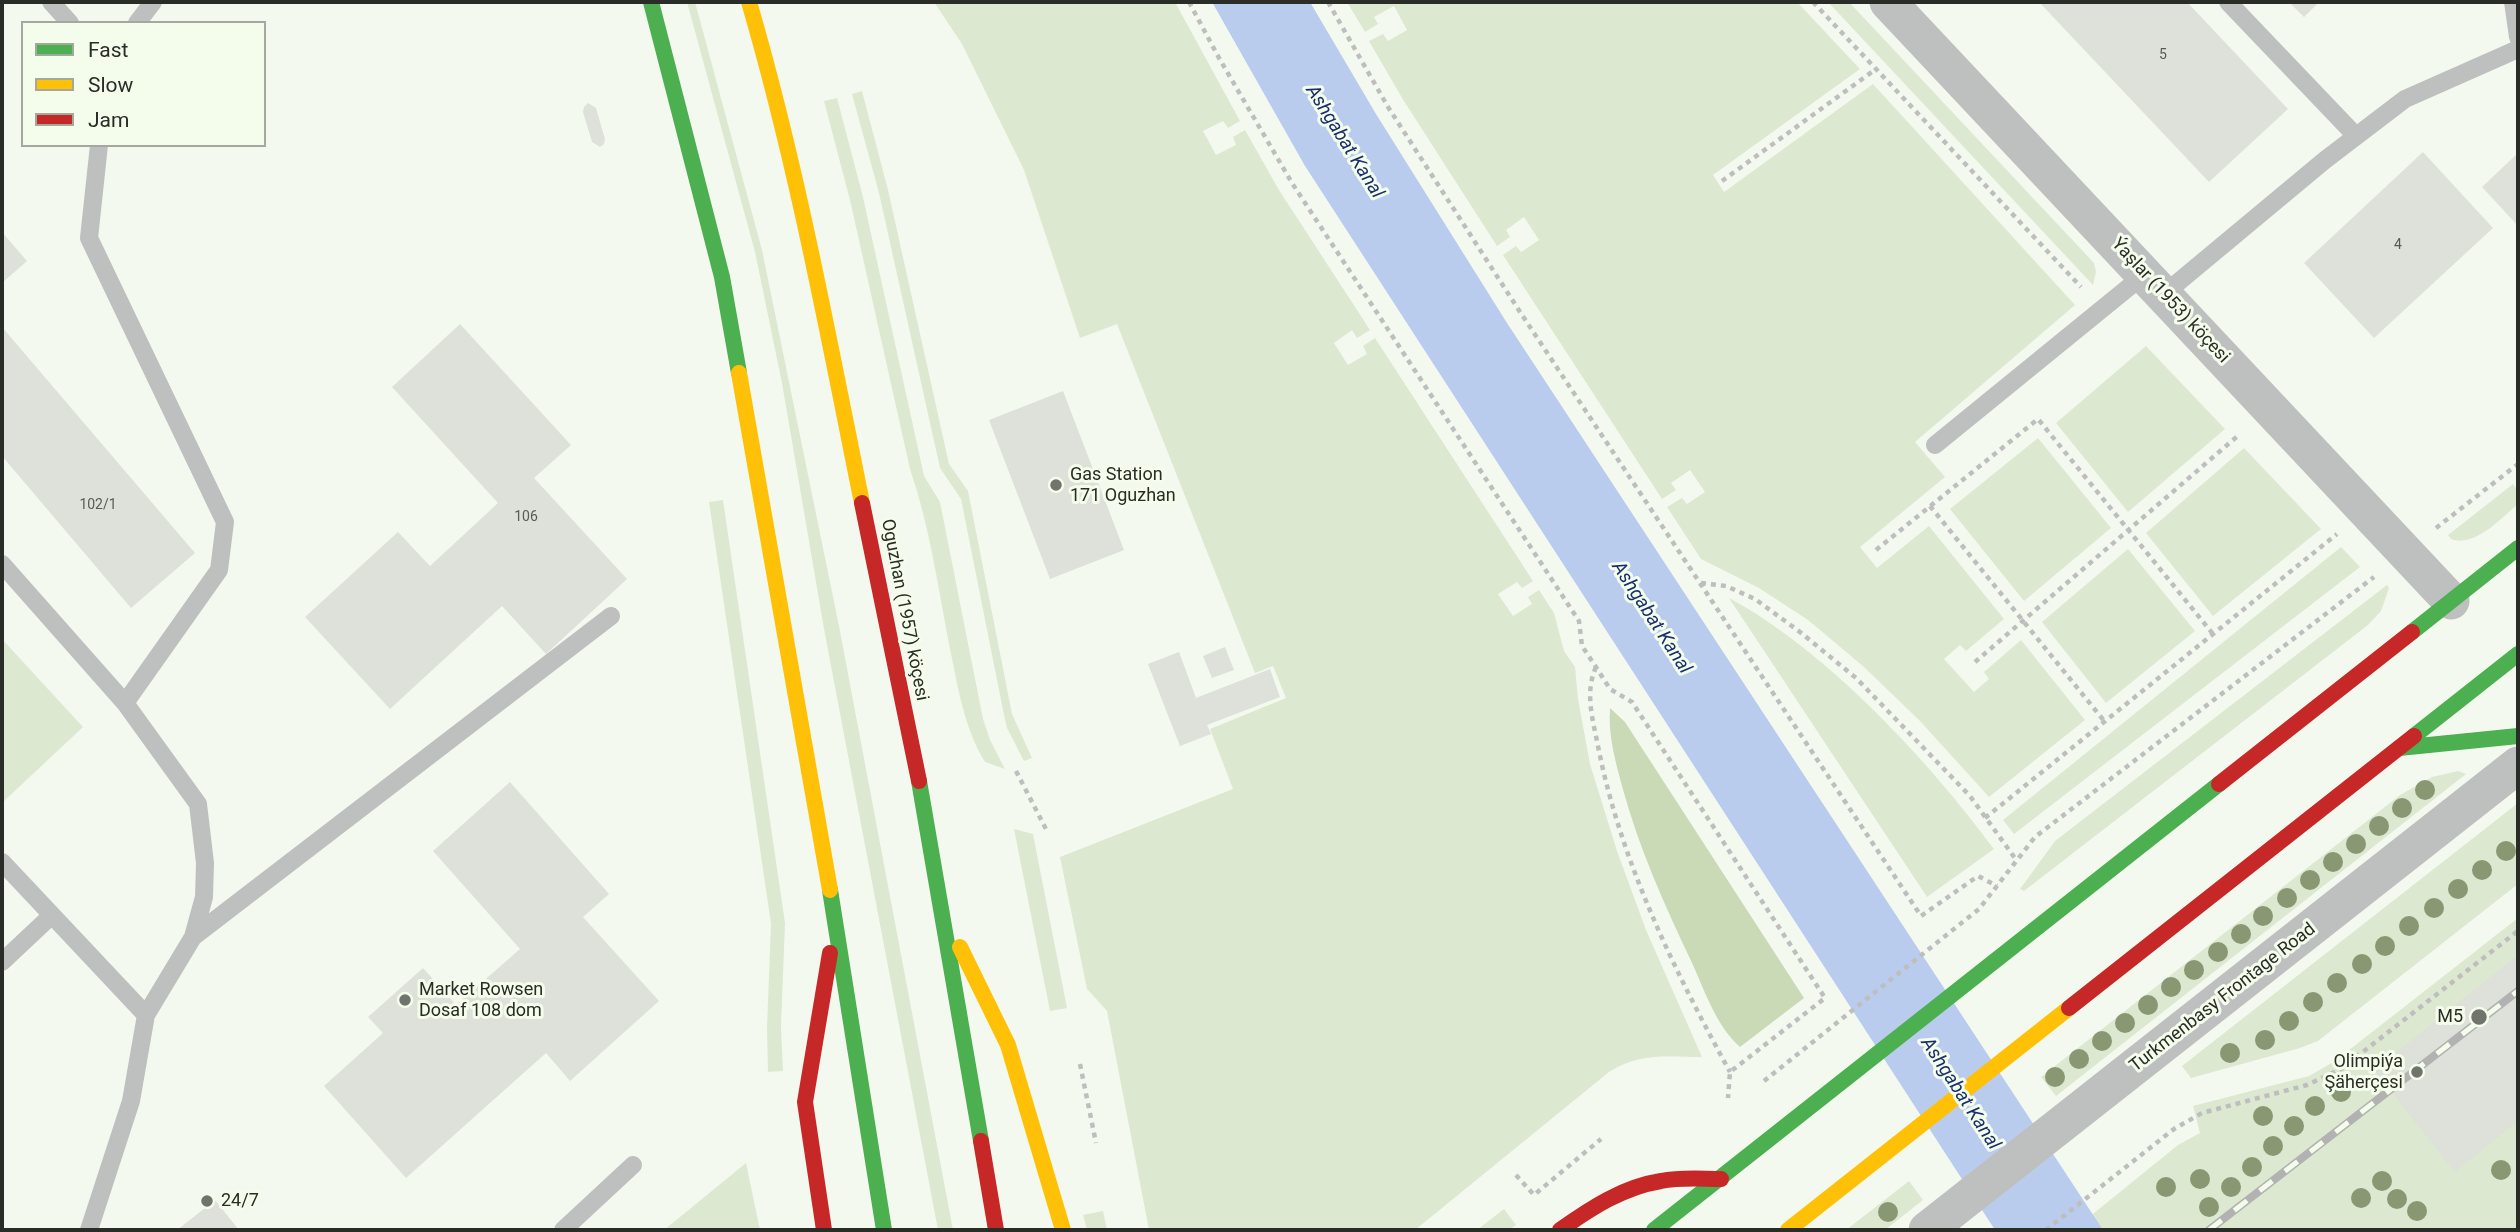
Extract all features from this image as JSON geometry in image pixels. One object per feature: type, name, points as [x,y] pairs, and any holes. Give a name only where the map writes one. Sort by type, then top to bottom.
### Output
[{"type":"main road","points":[[651,2],[722,277],[836,924],[884,1230]]},
{"type":"main road","name":"Oguzhan (1957) köçesi","points":[[749,2],[769,70],[808,236],[926,815],[996,1230]]},
{"type":"main road","points":[[1654,1230],[2518,548]]},
{"type":"main road","points":[[1795,1225],[2518,654]]},
{"type":"main road","points":[[2399,748],[2518,736]]},
{"type":"main road","points":[[942,908],[1008,1045],[1063,1230]]},
{"type":"main road","points":[[824,1230],[805,1102],[836,924]]},
{"type":"main road","points":[[1560,1230],[1587,1210],[1623,1191],[1656,1181],[1721,1179]]},
{"type":"street","name":"Ýaşlar (1953) köçesi","points":[[1888,2],[2451,601]]},
{"type":"street","name":"Turkmenbasy Frontage Road","points":[[1927,1230],[2518,765]]},
{"type":"lane","points":[[51,2],[69,21]]},
{"type":"lane","points":[[139,21],[153,2]]},
{"type":"lane","points":[[2228,2],[2356,136]]},
{"type":"lane","points":[[2513,2],[2518,37]]},
{"type":"lane","points":[[1935,444],[2405,99],[2518,49]]},
{"type":"lane","points":[[99,147],[89,238],[225,522],[219,570],[125,703]]},
{"type":"lane","points":[[2,564],[125,703],[198,804],[205,863],[204,897],[193,937],[146,1015],[131,1101],[89,1230]]},
{"type":"lane","points":[[193,937],[611,616]]},
{"type":"lane","points":[[2,862],[146,1015]]},
{"type":"lane","points":[[2,962],[51,916]]},
{"type":"lane","points":[[563,1230],[633,1165]]},
{"type":"path","points":[[1189,2],[1292,183],[1578,621],[1582,646],[1610,689],[1632,702],[1825,998],[1730,1072]]},
{"type":"path","points":[[1328,2],[1388,107],[1462,222],[1921,916],[1978,876],[1997,886]]},
{"type":"path","points":[[1813,2],[2088,295]]},
{"type":"path","points":[[1722,181],[1876,69]]},
{"type":"path","points":[[1876,550],[2038,419],[2213,634]]},
{"type":"path","points":[[1975,662],[2243,432]]},
{"type":"path","points":[[1764,1081],[1979,909],[2035,837],[2518,464]]},
{"type":"path","points":[[1930,506],[2105,722]]},
{"type":"path","points":[[1985,818],[2338,533]]},
{"type":"path","points":[[1702,583],[1726,586],[1755,599],[1837,663],[1911,733],[1970,796],[2017,861]]},
{"type":"path","points":[[1596,667],[1592,675],[1590,705],[1602,769],[1624,847],[1697,1011],[1730,1072],[1728,1098]]},
{"type":"path","points":[[1016,771],[1047,831]]},
{"type":"path","points":[[2046,1230],[2190,1119],[2202,1113],[2307,1085],[2356,1058],[2518,931]]},
{"type":"path","points":[[1080,1064],[1096,1143]]},
{"type":"path","points":[[1516,1175],[1534,1195],[1601,1139]]},
{"type":"green space","points":[[687,2],[695,2],[762,250],[839,626],[953,1230],[938,1230],[824,629],[782,383],[755,252]]},
{"type":"green space","points":[[934,2],[1175,2],[1240,121],[1228,128],[1223,121],[1203,131],[1216,155],[1236,145],[1233,137],[1245,130],[1279,190],[1370,330],[1357,338],[1352,330],[1334,343],[1348,365],[1367,354],[1363,346],[1375,338],[1533,581],[1522,588],[1517,582],[1498,594],[1513,616],[1532,604],[1528,597],[1539,590],[1554,613],[1564,651],[1575,667],[1590,764],[1617,851],[1646,930],[1702,1057],[1643,1058],[1609,1072],[1415,1230],[1149,1230],[1107,1011],[1087,989],[1060,857],[1233,789],[1210,729],[1286,698],[1273,666],[1255,673],[1117,324],[1080,338],[1024,170],[962,44]]},
{"type":"green space","points":[[1347,2],[1797,2],[1860,69],[1713,175],[1724,192],[1873,84],[2075,305],[1915,442],[1945,477],[1860,547],[1877,568],[1929,526],[2004,619],[1966,651],[1960,645],[1944,659],[1974,692],[1989,679],[1984,672],[2021,640],[2085,720],[1989,797],[1920,721],[1864,667],[1808,620],[1759,588],[1701,559],[1667,507],[1682,498],[1687,504],[1705,492],[1690,470],[1671,483],[1676,490],[1662,499],[1503,255],[1516,246],[1521,252],[1539,240],[1524,217],[1506,230],[1510,237],[1497,246],[1402,98],[1369,41],[1383,34],[1388,41],[1407,30],[1394,6],[1374,17],[1378,24],[1365,32]]},
{"type":"green space","points":[[1828,2],[1849,2],[2094,263],[2096,272],[2093,285]]},
{"type":"green space","points":[[862,91],[888,190],[949,464],[968,491],[1012,714],[1032,758],[1024,761],[1007,728],[961,499],[940,468],[879,193],[852,94]]},
{"type":"green space","points":[[837,98],[863,197],[924,476],[940,502],[983,719],[1005,769],[985,762],[963,707],[928,535],[910,469],[850,200],[824,101]]},
{"type":"green space","points":[[2146,346],[2225,429],[2128,512],[2056,423]]},
{"type":"green space","points":[[2038,438],[2111,528],[2024,601],[1950,509]]},
{"type":"green space","points":[[2244,448],[2321,529],[2213,616],[2146,533]]},
{"type":"green space","points":[[2513,484],[2518,491],[2518,504],[2496,524],[2469,539],[2451,539],[2448,535]]},
{"type":"green space","points":[[723,500],[785,923],[781,1027],[783,1071],[768,1072],[771,924],[709,502]]},
{"type":"green space","points":[[2341,547],[2360,567],[2014,834],[2003,820]]},
{"type":"green space","points":[[2128,549],[2195,631],[2106,703],[2042,622]]},
{"type":"green space","points":[[2387,585],[2389,588],[2381,611],[2368,625],[2024,891],[2020,889],[2055,841]]},
{"type":"green space","points":[[1729,598],[1766,620],[1802,647],[1873,710],[1939,780],[1994,849],[1927,897]]},
{"type":"green space","points":[[2,639],[83,727],[2,803]]},
{"type":"green space","points":[[1610,708],[1625,722],[1804,998],[1740,1047],[1712,1009],[1645,855],[1615,757]]},
{"type":"green space","points":[[2458,771],[2466,774],[2056,1096],[2041,1077],[2400,795],[2432,777]]},
{"type":"green space","points":[[2518,803],[2518,884],[2318,1041],[2191,1078],[2182,1066]]},
{"type":"green space","points":[[1014,829],[1033,834],[1067,1008],[1050,1011]]},
{"type":"green space","name":"Olimpiýa Şäherçesi","points":[[2518,918],[2518,1230],[2073,1230],[2178,1145],[2200,1133],[2193,1106],[2309,1076],[2335,1061]]},
{"type":"green space","points":[[746,1163],[760,1230],[664,1230]]},
{"type":"green space","points":[[1909,1181],[1923,1200],[1885,1230],[1846,1230]]},
{"type":"green space","points":[[1504,1209],[1516,1225],[1509,1230],[1477,1230]]},
{"type":"green space","points":[[1103,1211],[1107,1230],[1087,1230],[1083,1215]]},
{"type":"water","name":"Ashgabat Kanal","points":[[1212,2],[1310,2],[1376,114],[1507,323],[2103,1230],[1995,1230],[1305,166]]},
{"type":"building","points":[[2039,2],[2187,2],[2288,109],[2209,182]]},
{"type":"building","points":[[2289,2],[2319,2],[2304,17]]},
{"type":"building","points":[[588,103],[596,108],[605,139],[600,147],[592,142],[583,112]]},
{"type":"building","points":[[2423,152],[2493,228],[2374,338],[2304,263]]},
{"type":"building","points":[[2518,153],[2518,226],[2482,187]]},
{"type":"building","points":[[2,232],[27,261],[2,283]]},
{"type":"building","points":[[460,324],[571,445],[534,478],[627,579],[546,654],[502,606],[390,709],[305,617],[398,532],[430,566],[498,503],[392,387]]},
{"type":"building","points":[[2,327],[195,553],[131,608],[2,456]]},
{"type":"building","name":"Gas Station 171 Oguzhan","points":[[1063,391],[1124,550],[1050,579],[989,420]]},
{"type":"building","points":[[1225,647],[1234,670],[1212,678],[1203,656]]},
{"type":"building","points":[[1179,652],[1196,698],[1270,669],[1280,697],[1207,725],[1211,734],[1180,746],[1148,664]]},
{"type":"building","points":[[510,782],[609,894],[583,917],[659,1001],[570,1081],[546,1053],[406,1178],[324,1086],[383,1033],[368,1017],[423,968],[456,1005],[520,949],[433,851]]},
{"type":"building","name":"M5","points":[[2514,958],[2518,964],[2518,1121],[2455,1172],[2374,1070]]},
{"type":"building","points":[[215,1200],[239,1230],[177,1230]]},
{"type":"railway","points":[[2209,1230],[2518,991]]},
{"type":"traffic: fast","points":[[651,2],[722,277],[739,373]]},
{"type":"traffic: fast","points":[[2412,632],[2518,548]]},
{"type":"traffic: fast","points":[[2414,736],[2518,654]]},
{"type":"traffic: fast","points":[[2399,748],[2518,736]]},
{"type":"traffic: fast","points":[[919,781],[981,1141]]},
{"type":"traffic: fast","points":[[1654,1230],[2219,784]]},
{"type":"traffic: fast","points":[[830,890],[884,1230]]},
{"type":"traffic: slow","points":[[749,2],[797,188],[862,503]]},
{"type":"traffic: slow","points":[[739,373],[830,890]]},
{"type":"traffic: slow","points":[[960,947],[1008,1045],[1063,1230]]},
{"type":"traffic: slow","points":[[1788,1230],[2069,1008]]},
{"type":"traffic: jam","points":[[862,503],[919,781]]},
{"type":"traffic: jam","points":[[2219,784],[2412,632]]},
{"type":"traffic: jam","points":[[2069,1008],[2414,736]]},
{"type":"traffic: jam","points":[[824,1230],[805,1102],[830,953]]},
{"type":"traffic: jam","points":[[981,1141],[996,1230]]},
{"type":"traffic: jam","points":[[1560,1230],[1596,1206],[1634,1188],[1668,1180],[1721,1179]]},
{"type":"place","name":"Gas Station 171 Oguzhan","points":[[1056,485]]},
{"type":"place","name":"Market Rowsen Dosaf 108 dom","points":[[405,1000]]},
{"type":"place","name":"M5","points":[[2479,1017]]},
{"type":"place","name":"Olimpiýa Şäherçesi","points":[[2417,1072]]},
{"type":"place","name":"24/7","points":[[207,1201]]}]
